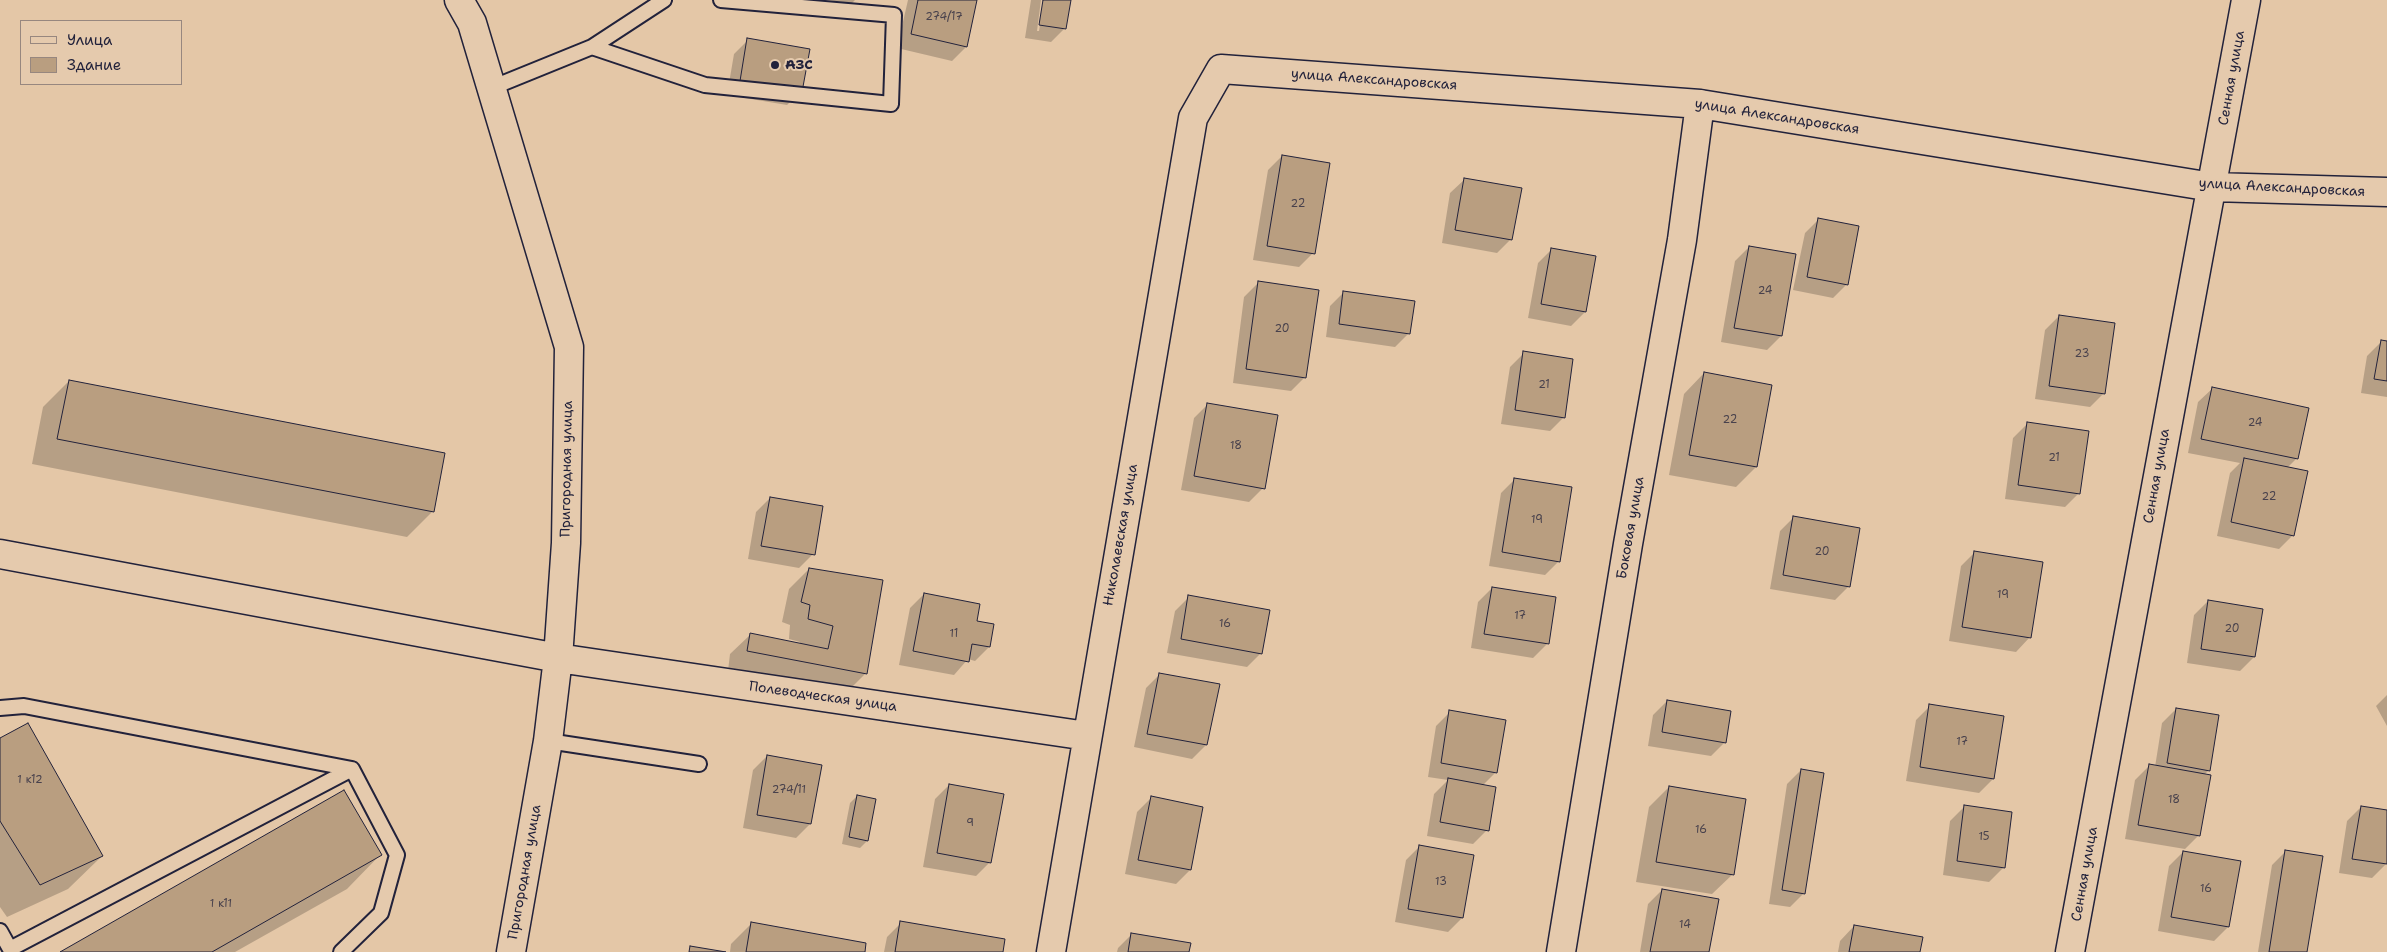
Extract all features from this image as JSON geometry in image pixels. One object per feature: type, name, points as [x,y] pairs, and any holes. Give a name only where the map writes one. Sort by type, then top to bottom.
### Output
[{"type":"street","name":"Пригородная улица","points":[[459,0],[472,23],[569,347],[566,543],[558,658],[548,741],[511,952]]},
{"type":"street","name":"Сенная улица","points":[[2070,952],[2202,229],[2212,187],[2246,0]]},
{"type":"street","name":"улица Александровская","points":[[1193,118],[1221,69],[1700,104],[2212,187],[2387,192]]},
{"type":"street","name":"Боковая улица","points":[[1560,952],[1628,544],[1682,240],[1700,104]]},
{"type":"street","name":"Николаевская улица","points":[[1051,952],[1193,118]]},
{"type":"street","name":"Полеводческая улица","points":[[0,554],[558,658],[1087,736]]},
{"type":"lane","points":[[491,88],[592,47],[664,0]]},
{"type":"lane","points":[[592,47],[705,85],[891,104],[894,15],[721,0]]},
{"type":"lane","points":[[0,708],[24,706],[352,769]]},
{"type":"lane","points":[[548,741],[699,764]]},
{"type":"lane","points":[[0,931],[7,950],[352,769]]},
{"type":"lane","points":[[342,952],[381,913],[397,855],[352,769]]},
{"type":"building","points":[[918,0],[977,0],[967,47],[911,34]]},
{"type":"building","points":[[1043,0],[1071,0],[1066,29],[1039,25]]},
{"type":"building","name":"АЗС","points":[[747,38],[810,49],[802,92],[740,81]]},
{"type":"building","points":[[1282,155],[1330,163],[1315,254],[1267,246]]},
{"type":"building","points":[[1464,178],[1522,188],[1512,240],[1455,230]]},
{"type":"building","points":[[1818,218],[1859,226],[1848,285],[1807,277]]},
{"type":"building","points":[[1749,246],[1796,254],[1782,336],[1734,328]]},
{"type":"building","points":[[1551,248],[1596,256],[1586,312],[1541,304]]},
{"type":"building","points":[[1258,281],[1319,290],[1306,378],[1246,369]]},
{"type":"building","points":[[1343,291],[1415,301],[1410,334],[1339,324]]},
{"type":"building","points":[[2059,315],[2115,323],[2105,394],[2049,386]]},
{"type":"building","points":[[2381,340],[2387,341],[2387,381],[2374,379]]},
{"type":"building","points":[[1523,351],[1573,359],[1565,418],[1515,410]]},
{"type":"building","points":[[1704,372],[1772,385],[1757,467],[1689,455]]},
{"type":"building","points":[[69,380],[445,453],[434,512],[57,439]]},
{"type":"building","points":[[2212,387],[2309,408],[2298,459],[2201,439]]},
{"type":"building","points":[[1207,403],[1278,415],[1265,489],[1194,476]]},
{"type":"building","points":[[2027,422],[2089,431],[2080,494],[2018,485]]},
{"type":"building","points":[[2244,458],[2308,471],[2294,536],[2231,522]]},
{"type":"building","points":[[1514,478],[1572,487],[1560,562],[1502,552]]},
{"type":"building","points":[[770,497],[823,506],[815,555],[761,546]]},
{"type":"building","points":[[1793,516],[1860,528],[1850,587],[1783,575]]},
{"type":"building","points":[[1974,551],[2043,562],[2031,638],[1962,627]]},
{"type":"building","points":[[809,568],[883,580],[867,674],[747,651],[750,633],[828,649],[833,626],[808,619],[810,605],[801,602]]},
{"type":"building","points":[[1492,587],[1556,597],[1549,644],[1484,634]]},
{"type":"building","points":[[924,593],[980,604],[977,621],[994,624],[990,647],[972,644],[969,662],[913,651]]},
{"type":"building","points":[[1188,595],[1270,610],[1262,654],[1181,639]]},
{"type":"building","points":[[2208,600],[2263,609],[2255,657],[2201,649]]},
{"type":"building","points":[[1159,673],[1220,684],[1207,745],[1147,734]]},
{"type":"building","points":[[1667,700],[1731,711],[1726,743],[1662,732]]},
{"type":"building","points":[[1929,704],[2004,716],[1994,779],[1920,767]]},
{"type":"building","points":[[2176,708],[2219,715],[2210,771],[2167,763]]},
{"type":"building","points":[[1449,710],[1506,720],[1497,773],[1441,763]]},
{"type":"building","points":[[28,723],[103,856],[40,885],[0,821],[0,738]]},
{"type":"building","points":[[767,755],[822,765],[811,824],[757,815]]},
{"type":"building","points":[[2149,764],[2211,775],[2200,836],[2138,825]]},
{"type":"building","points":[[1801,769],[1824,773],[1805,894],[1782,890]]},
{"type":"building","points":[[1448,778],[1496,787],[1489,831],[1440,822]]},
{"type":"building","points":[[949,784],[1004,794],[991,863],[937,853]]},
{"type":"building","points":[[1669,786],[1746,799],[1734,875],[1656,862]]},
{"type":"building","points":[[344,790],[382,855],[212,952],[60,952]]},
{"type":"building","points":[[857,795],[876,799],[868,841],[849,837]]},
{"type":"building","points":[[1151,796],[1203,807],[1191,870],[1138,860]]},
{"type":"building","points":[[1964,805],[2012,812],[2005,868],[1957,861]]},
{"type":"building","points":[[2361,806],[2387,810],[2387,864],[2352,859]]},
{"type":"building","points":[[1419,845],[1474,855],[1463,918],[1408,909]]},
{"type":"building","points":[[2285,850],[2323,856],[2307,952],[2269,952]]},
{"type":"building","points":[[2183,851],[2241,861],[2229,927],[2171,917]]},
{"type":"building","points":[[1662,889],[1719,899],[1709,952],[1650,952]]},
{"type":"building","points":[[900,921],[1005,939],[1003,952],[895,952]]},
{"type":"building","points":[[751,922],[866,943],[865,952],[746,952]]},
{"type":"building","points":[[1854,925],[1923,937],[1920,952],[1849,952]]},
{"type":"building","points":[[1131,933],[1191,943],[1189,952],[1128,952]]},
{"type":"building","points":[[690,946],[726,952],[689,952]]},
{"type":"place","name":"АЗС","points":[[775,65]]}]
